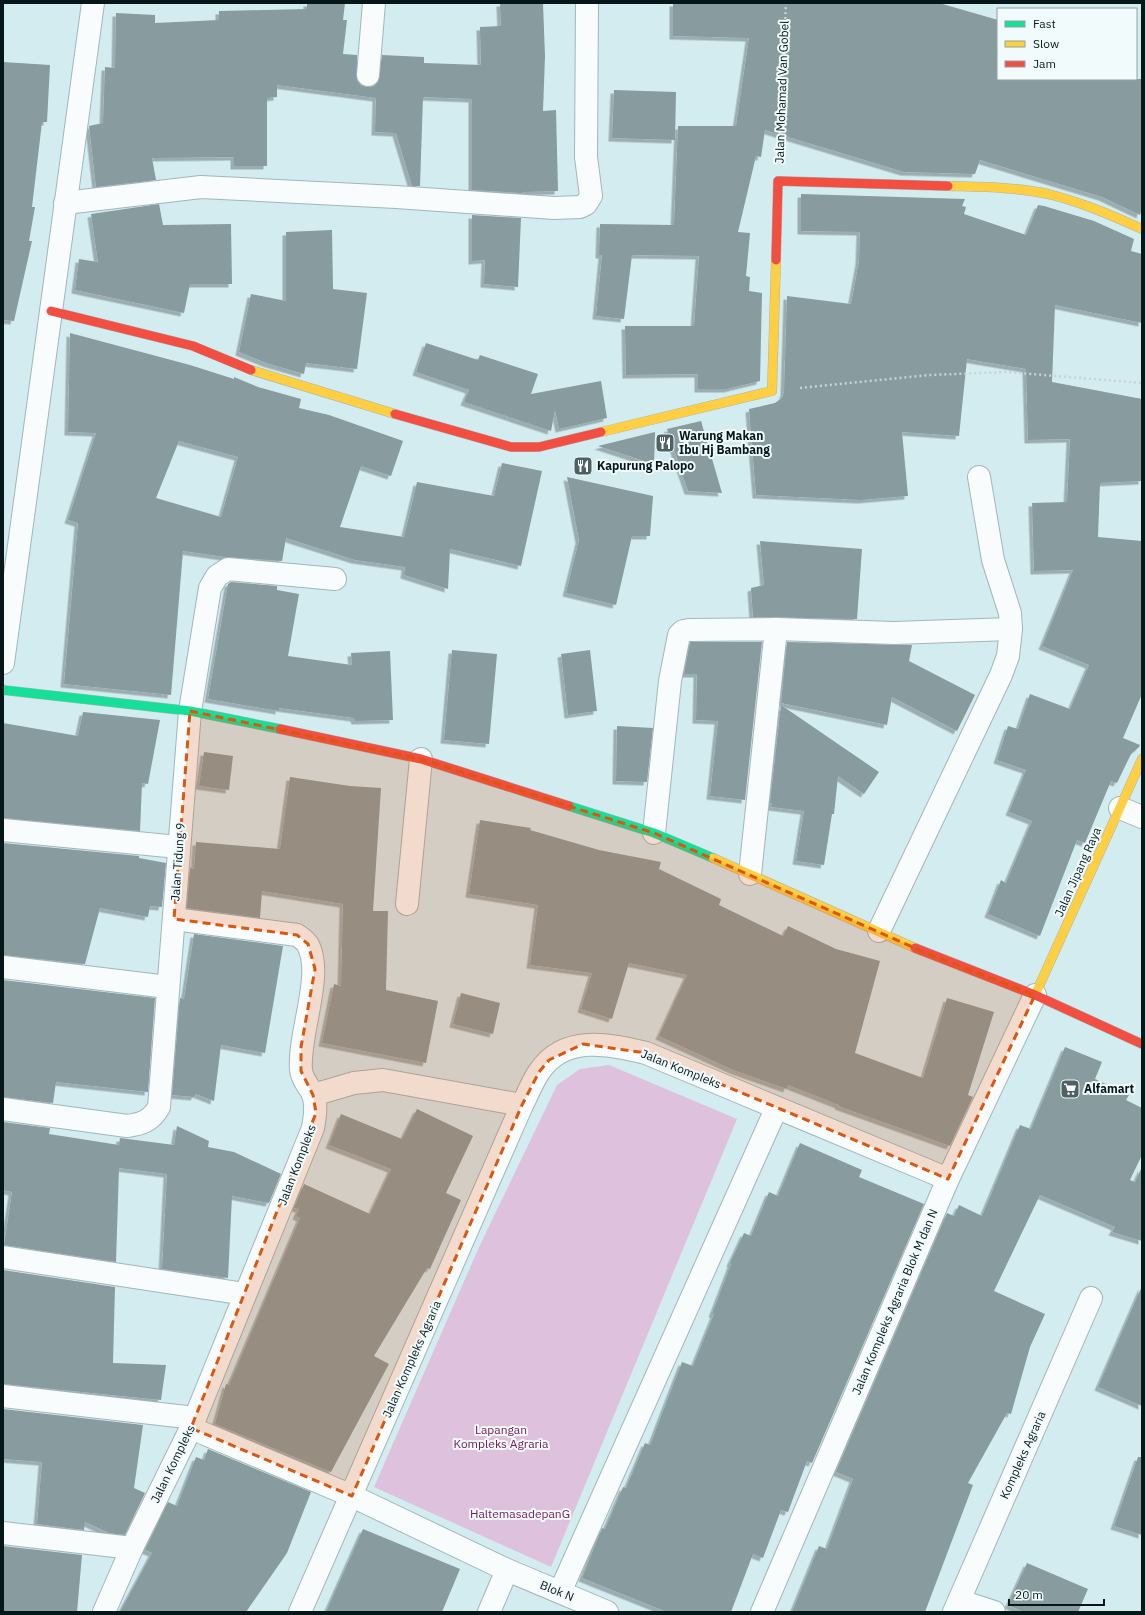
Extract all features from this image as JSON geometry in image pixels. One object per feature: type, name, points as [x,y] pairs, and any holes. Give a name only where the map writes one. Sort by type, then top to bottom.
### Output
[{"type":"street","points":[[3,663],[93,3]]},
{"type":"street","points":[[368,75],[374,3]]},
{"type":"street","points":[[66,203],[201,187],[396,197],[554,208],[580,207],[586,204],[591,196],[586,157],[587,3]]},
{"type":"street","points":[[51,312],[193,346],[262,375],[485,441],[511,447],[539,447],[772,391],[778,181],[992,187],[1040,193],[1141,223]]},
{"type":"street","points":[[879,931],[1001,675],[1008,656],[1011,629],[1010,613],[993,560],[979,477]]},
{"type":"street","name":"Jalan Tidung 9","points":[[3,1109],[127,1126],[142,1124],[155,1115],[159,1107],[174,919],[178,848],[190,711],[210,588],[217,576],[228,569],[241,569],[335,579]]},
{"type":"street","points":[[654,834],[670,681],[679,635],[683,631],[776,629],[894,633],[1011,629]]},
{"type":"street","points":[[750,874],[776,629]]},
{"type":"street","points":[[3,690],[190,711],[353,743],[421,759],[654,834],[750,874],[972,972],[1035,995],[1142,1044]]},
{"type":"street","points":[[406,904],[421,759]]},
{"type":"street","name":"Jalan Jipang Raya","points":[[1035,995],[1142,759]]},
{"type":"street","points":[[1120,808],[1142,817]]},
{"type":"street","points":[[3,830],[178,848]]},
{"type":"street","points":[[174,919],[298,935],[308,944],[315,969],[301,1047],[301,1071],[307,1086],[313,1095],[354,1083],[383,1080],[522,1105]]},
{"type":"street","points":[[3,967],[168,987]]},
{"type":"street","name":"Jalan Kompleks Agraria Blok M dan N","points":[[762,1612],[948,1179],[1035,995]]},
{"type":"street","name":"Jalan Kompleks","points":[[522,1105],[539,1072],[549,1060],[565,1050],[583,1044],[616,1046],[646,1053],[776,1109],[948,1179]]},
{"type":"street","name":"Jalan Kompleks","points":[[104,1612],[132,1548],[193,1423],[313,1128],[316,1113],[313,1095]]},
{"type":"street","name":"Jalan Kompleks Agraria","points":[[300,1612],[522,1105]]},
{"type":"street","points":[[560,1592],[776,1109]]},
{"type":"street","points":[[3,1257],[245,1294]]},
{"type":"street","name":"Kompleks Agraria","points":[[957,1606],[1091,1298]]},
{"type":"street","name":"Blok N","points":[[3,1396],[193,1423],[352,1496],[507,1570],[607,1612]]},
{"type":"street","points":[[3,1533],[132,1548]]},
{"type":"street","points":[[489,1612],[507,1570]]},
{"type":"street","points":[[957,1606],[994,1612]]},
{"type":"path","name":"Jalan Mohamad Van Gobel","points":[[778,181],[786,3]]},
{"type":"path","points":[[772,391],[929,375],[1007,372],[1142,383]]},
{"type":"highlighted area","points":[[190,711],[421,759],[654,833],[924,952],[1035,995],[948,1179],[646,1053],[583,1044],[549,1060],[539,1072],[522,1105],[352,1496],[191,1428],[316,1113],[313,1095],[301,1071],[301,1047],[315,969],[308,944],[297,935],[174,919]]},
{"type":"green space","name":"Lapangan Kompleks Agraria","points":[[609,1065],[737,1119],[551,1567],[374,1487],[480,1245],[557,1085],[580,1069]]},
{"type":"building","points":[[307,3],[345,3],[343,20],[347,20],[343,54],[357,55],[357,80],[361,85],[367,87],[374,86],[378,82],[382,55],[424,57],[424,63],[481,65],[480,27],[501,26],[500,3],[543,3],[545,56],[543,111],[556,110],[558,191],[522,193],[472,190],[472,99],[423,97],[420,186],[412,186],[396,133],[375,132],[376,98],[277,85],[277,97],[267,98],[267,166],[234,166],[234,157],[152,158],[156,180],[96,187],[89,126],[103,123],[105,67],[115,68],[116,13],[155,15],[155,23],[219,20],[219,11],[307,9]]},
{"type":"building","points":[[673,3],[939,3],[997,20],[997,80],[1142,79],[1142,208],[1140,215],[1102,197],[980,160],[975,174],[904,172],[765,130],[761,157],[756,156],[738,232],[750,233],[746,276],[750,277],[749,291],[762,293],[760,381],[727,389],[698,389],[698,374],[626,375],[625,326],[694,326],[699,256],[632,255],[624,319],[596,316],[602,255],[599,255],[600,224],[674,225],[678,126],[736,126],[749,38],[673,36]]},
{"type":"building","points":[[3,62],[50,65],[47,122],[42,122],[32,207],[35,207],[29,241],[32,241],[14,321],[3,320]]},
{"type":"building","points":[[614,90],[676,92],[675,140],[612,138]]},
{"type":"building","points":[[801,194],[965,199],[962,206],[966,207],[964,214],[1026,235],[1038,205],[1044,206],[1094,221],[1134,239],[1131,251],[1142,254],[1142,323],[1055,305],[1052,382],[1142,399],[1142,481],[1100,483],[1098,537],[1142,541],[1142,694],[1123,738],[1140,745],[1131,754],[1117,783],[1111,781],[1085,843],[1077,840],[1040,936],[988,914],[1001,880],[1006,883],[1032,821],[1009,812],[1026,770],[997,760],[1008,726],[1018,729],[1030,694],[1070,709],[1089,665],[1042,646],[1073,570],[1034,571],[1032,503],[1067,502],[1070,439],[1028,440],[1026,369],[967,359],[959,436],[902,432],[908,496],[861,500],[756,495],[749,409],[775,403],[782,398],[784,392],[787,296],[851,304],[859,261],[860,232],[801,231]]},
{"type":"building","points":[[159,204],[163,225],[231,224],[232,284],[190,284],[184,313],[75,290],[79,259],[98,262],[91,214]]},
{"type":"building","points":[[472,215],[521,218],[518,287],[484,284],[485,260],[472,261]]},
{"type":"building","points":[[332,230],[333,289],[367,293],[357,369],[306,363],[304,374],[266,363],[239,352],[251,294],[286,301],[286,232]]},
{"type":"building","points":[[70,333],[190,365],[234,379],[234,377],[258,387],[301,399],[299,408],[329,415],[403,441],[391,476],[361,466],[340,527],[404,537],[417,482],[494,496],[502,463],[542,471],[521,566],[450,549],[448,589],[404,575],[405,567],[355,560],[286,538],[282,561],[225,557],[183,551],[171,695],[64,684],[78,523],[68,520],[96,433],[68,432]],"holes":[[[179,441],[238,457],[221,517],[156,498]]]},
{"type":"building","points":[[426,343],[478,360],[480,355],[538,374],[531,394],[601,381],[607,418],[559,429],[555,410],[551,431],[464,402],[469,390],[416,372]]},
{"type":"building","points":[[701,421],[722,493],[688,491],[667,429]]},
{"type":"building","points":[[655,432],[654,464],[598,446]]},
{"type":"building","points":[[567,477],[653,496],[650,536],[632,536],[616,605],[566,593],[579,540]]},
{"type":"building","points":[[760,541],[862,549],[857,619],[753,617],[751,588],[764,585]]},
{"type":"building","points":[[231,582],[277,586],[277,590],[299,594],[288,656],[352,665],[351,653],[390,651],[393,720],[355,721],[354,718],[279,708],[279,711],[208,699],[228,584]]},
{"type":"building","points":[[690,642],[762,642],[745,800],[710,796],[718,721],[696,720],[697,674],[684,674]]},
{"type":"building","points":[[787,642],[912,645],[909,661],[975,695],[957,731],[892,697],[887,725],[781,703]]},
{"type":"building","points":[[452,650],[497,654],[489,744],[444,740]]},
{"type":"building","points":[[590,650],[597,711],[568,715],[561,654]]},
{"type":"building","points":[[781,705],[879,772],[864,794],[838,776],[834,814],[832,814],[824,865],[796,861],[804,811],[771,807],[772,803],[770,803]]},
{"type":"building","points":[[83,712],[160,720],[148,784],[142,783],[140,831],[3,818],[3,723],[78,736]]},
{"type":"building","points":[[617,726],[653,728],[647,782],[616,781]]},
{"type":"building","points":[[204,752],[233,756],[229,790],[199,786]]},
{"type":"building","points":[[290,777],[350,786],[381,788],[373,911],[388,911],[386,990],[438,1001],[426,1063],[322,1043],[334,984],[341,986],[343,904],[262,891],[260,918],[187,908],[190,868],[194,869],[196,842],[280,849]]},
{"type":"building","points":[[480,820],[531,828],[530,830],[599,850],[661,862],[659,869],[721,899],[719,905],[783,936],[788,926],[836,949],[880,961],[855,1053],[923,1078],[947,998],[994,1012],[968,1095],[973,1097],[950,1146],[838,1106],[839,1105],[788,1085],[787,1089],[733,1070],[659,1036],[687,975],[629,963],[612,1019],[581,1009],[592,973],[530,965],[538,905],[469,894]]},
{"type":"building","points":[[3,843],[139,856],[139,858],[166,863],[162,907],[150,906],[148,917],[100,908],[85,964],[3,955]]},
{"type":"building","points":[[194,934],[283,946],[265,1053],[221,1045],[214,1101],[196,1094],[194,1097],[172,1095],[180,998],[184,999]]},
{"type":"building","points":[[3,980],[155,998],[148,1092],[56,1082],[53,1103],[3,1097]]},
{"type":"building","points":[[461,993],[500,1003],[493,1034],[453,1024]]},
{"type":"building","points":[[1065,1047],[1102,1062],[1095,1079],[1129,1095],[1126,1100],[1142,1108],[1142,1155],[1130,1180],[1135,1182],[1142,1167],[1142,1241],[1112,1232],[1115,1227],[1040,1195],[994,1291],[1045,1314],[1030,1347],[1011,1414],[1007,1413],[968,1483],[973,1485],[925,1612],[792,1612],[819,1546],[827,1549],[853,1479],[836,1472],[947,1213],[954,1216],[959,1205],[982,1216],[1020,1125],[1031,1129]]},
{"type":"building","points":[[417,1109],[473,1136],[446,1193],[461,1200],[430,1269],[427,1268],[374,1356],[389,1364],[331,1472],[215,1424],[226,1384],[229,1385],[300,1218],[296,1216],[299,1209],[294,1208],[304,1184],[370,1214],[391,1169],[329,1145],[341,1114],[402,1139]]},
{"type":"building","points":[[3,1122],[50,1128],[49,1134],[119,1145],[120,1138],[174,1145],[177,1126],[209,1141],[208,1147],[234,1152],[281,1174],[269,1203],[232,1196],[228,1278],[162,1269],[167,1174],[119,1168],[116,1262],[4,1245],[12,1192],[3,1190]]},
{"type":"building","points":[[800,1143],[862,1170],[859,1177],[924,1204],[812,1463],[807,1461],[788,1512],[781,1510],[763,1558],[753,1554],[731,1612],[667,1612],[582,1578],[602,1528],[605,1529],[623,1487],[626,1488],[645,1443],[650,1445],[682,1362],[693,1366],[714,1314],[712,1314],[731,1264],[730,1263],[744,1233],[751,1236],[769,1192],[778,1196]]},
{"type":"building","points":[[3,1270],[115,1287],[113,1363],[166,1365],[161,1400],[3,1384]]},
{"type":"building","points":[[1142,1286],[1142,1406],[1098,1387]]},
{"type":"building","points":[[3,1409],[143,1425],[134,1488],[145,1493],[125,1535],[109,1533],[85,1522],[84,1530],[37,1524],[42,1462],[3,1459]]},
{"type":"building","points":[[208,1449],[311,1492],[287,1553],[246,1612],[120,1612],[152,1553],[145,1550],[168,1502],[177,1506],[196,1457],[204,1460]]},
{"type":"building","points":[[1138,1457],[1142,1457],[1142,1535],[1114,1526]]},
{"type":"building","points":[[363,1529],[460,1569],[442,1612],[326,1612]]},
{"type":"building","points":[[3,1546],[82,1555],[77,1612],[3,1612]]},
{"type":"building","points":[[1027,1563],[1088,1589],[1078,1612],[1024,1612],[1008,1605]]},
{"type":"traffic: fast","points":[[3,690],[190,711],[280,729]]},
{"type":"traffic: fast","points":[[569,806],[654,833],[713,858]]},
{"type":"traffic: slow","points":[[948,186],[986,187],[1048,194],[1084,205],[1142,229]]},
{"type":"traffic: slow","points":[[601,432],[772,391],[776,260]]},
{"type":"traffic: slow","points":[[251,370],[395,414]]},
{"type":"traffic: slow","points":[[1035,995],[1142,759]]},
{"type":"traffic: slow","points":[[713,858],[915,948]]},
{"type":"traffic: jam","points":[[776,260],[778,181],[948,186]]},
{"type":"traffic: jam","points":[[51,311],[193,346],[251,370]]},
{"type":"traffic: jam","points":[[395,414],[511,447],[539,447],[601,432]]},
{"type":"traffic: jam","points":[[280,729],[421,759],[569,806]]},
{"type":"traffic: jam","points":[[915,948],[1035,995],[1142,1044]]},
{"type":"place","name":"Warung Makan Ibu Hj Bambang","points":[[665,443]]},
{"type":"place","name":"Kapurung Palopo","points":[[583,466]]},
{"type":"place","name":"Alfamart","points":[[1070,1089]]},
{"type":"park label","name":"HaltemasadepanG","points":[[520,1514]]}]
